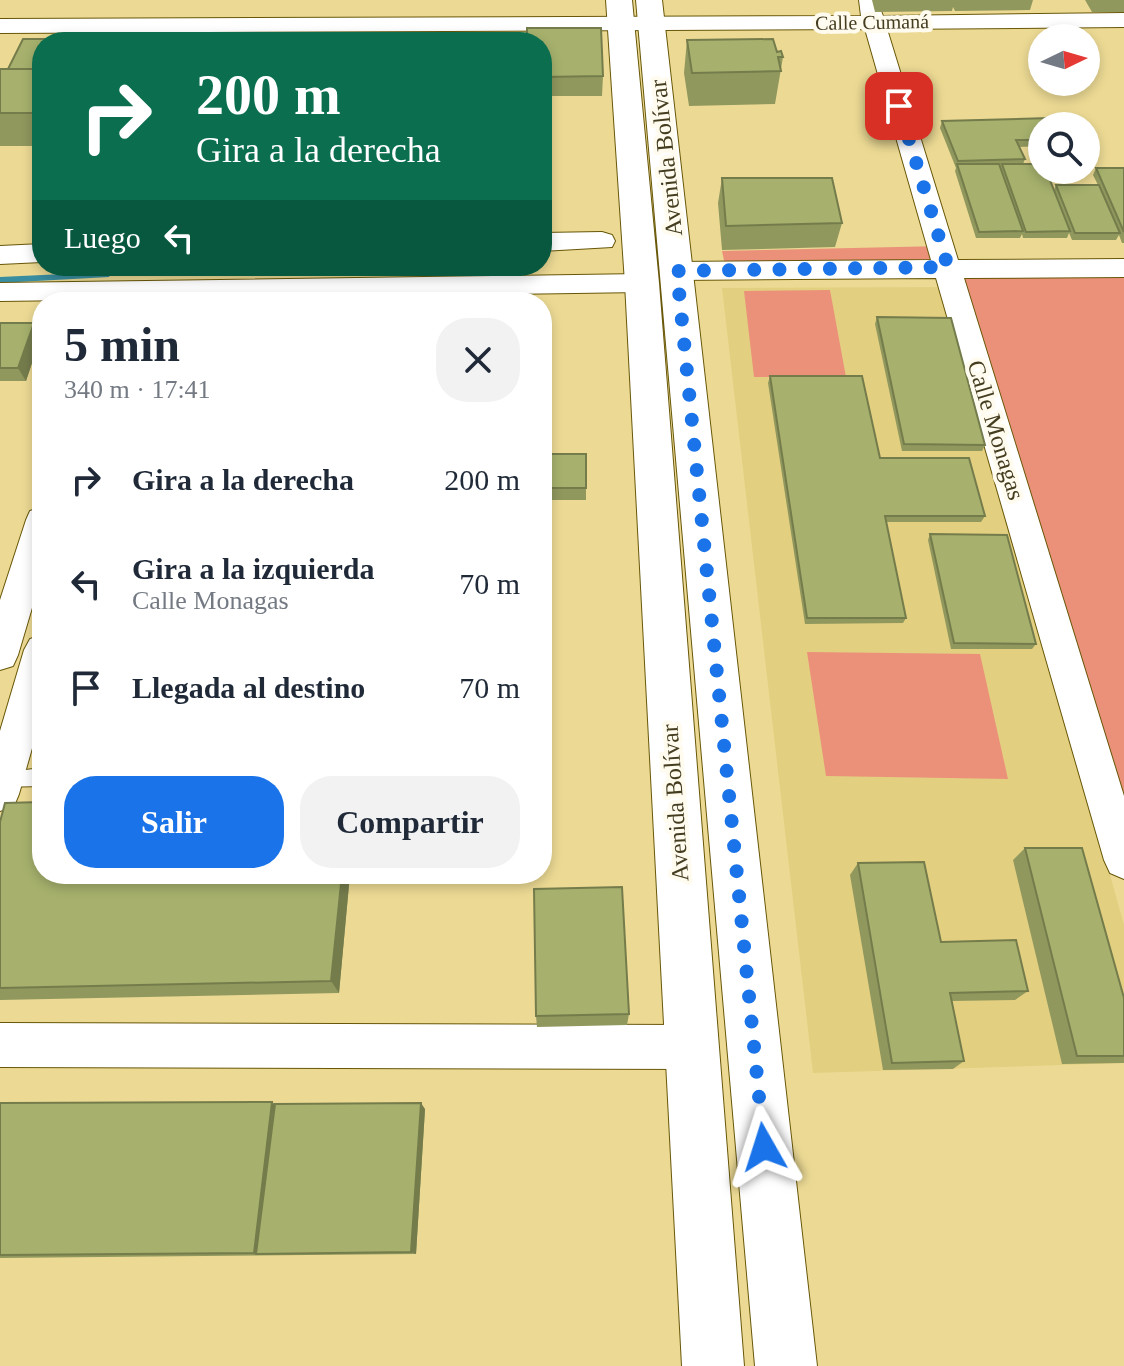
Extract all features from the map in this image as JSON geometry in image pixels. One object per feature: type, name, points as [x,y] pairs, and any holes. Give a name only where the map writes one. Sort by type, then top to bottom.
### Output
[{"type":"street","points":[[217,32],[221,0]]},
{"type":"street","points":[[218,32],[239,0]]},
{"type":"street","name":"Calle Cumaná","points":[[237,32],[635,12],[1037,10],[1124,20]]},
{"type":"street","name":"Calle Monagas","points":[[870,11],[1124,860]]},
{"type":"street","name":"Avenida Bolívar","points":[[635,12],[660,277],[786,1366]]},
{"type":"street","name":"Calle Cumaná","points":[[0,26],[186,32]]},
{"type":"street","points":[[552,242],[602,241]]},
{"type":"street","points":[[0,255],[32,253]]},
{"type":"street","points":[[400,292],[660,277],[948,267],[1124,268]]},
{"type":"street","name":"Avenida Bolívar","points":[[660,277],[691,1047],[713,1366]]},
{"type":"street","points":[[0,292],[149,285],[288,292]]},
{"type":"street","points":[[0,655],[32,552]]},
{"type":"street","points":[[2,787],[31,724]]},
{"type":"street","points":[[0,1045],[691,1047]]},
{"type":"lane","points":[[2,787],[32,780]]},
{"type":"shaded area","points":[[942,246],[949,267],[1124,268],[1124,860],[948,268],[726,270],[722,251]]},
{"type":"shaded area","points":[[947,287],[1124,925],[1124,1063],[813,1073],[722,288]]},
{"type":"shaded area","points":[[830,290],[846,377],[754,377],[744,291]]},
{"type":"shaded area","points":[[807,652],[980,654],[1008,779],[826,776]]},
{"type":"building","points":[[527,28],[601,28],[603,76],[552,77],[552,32],[527,32]]},
{"type":"building","points":[[23,39],[32,39],[32,69],[8,69]]},
{"type":"building","points":[[773,39],[777,52],[781,51],[783,57],[778,57],[781,71],[692,73],[687,40]]},
{"type":"building","points":[[0,69],[32,69],[32,113],[0,113]]},
{"type":"building","points":[[1028,119],[1028,140],[1016,140],[1025,159],[958,161],[942,121]]},
{"type":"building","points":[[957,164],[999,164],[1023,231],[979,232]]},
{"type":"building","points":[[1002,164],[1028,164],[1028,184],[1052,184],[1070,231],[1026,232]]},
{"type":"building","points":[[1100,168],[1124,168],[1124,232],[1100,177]]},
{"type":"building","points":[[722,178],[832,178],[842,223],[726,226]]},
{"type":"building","points":[[1056,185],[1099,185],[1120,233],[1075,233]]},
{"type":"building","points":[[877,317],[951,318],[985,445],[904,444]]},
{"type":"building","points":[[0,323],[32,323],[18,368],[0,368]]},
{"type":"building","points":[[770,376],[862,376],[880,458],[969,458],[985,516],[885,516],[906,618],[807,618]]},
{"type":"building","points":[[552,454],[586,454],[586,488],[552,488]]},
{"type":"building","points":[[930,534],[1007,535],[1036,644],[954,643]]},
{"type":"building","points":[[32,802],[32,884],[341,884],[331,981],[0,988],[0,822],[5,803]]},
{"type":"building","points":[[1025,848],[1082,848],[1124,998],[1124,1056],[1077,1056]]},
{"type":"building","points":[[924,862],[941,942],[1016,940],[1028,991],[950,993],[964,1061],[892,1063],[858,863]]},
{"type":"building","points":[[622,887],[629,1014],[536,1016],[534,889]]},
{"type":"building","points":[[272,1102],[254,1253],[0,1255],[0,1103]]},
{"type":"building","points":[[421,1103],[411,1252],[256,1254],[275,1104]]},
{"type":"waterway","points":[[0,280],[85,276]]},
{"type":"route","points":[[764,1147],[677,271],[948,267],[899,106]]}]
